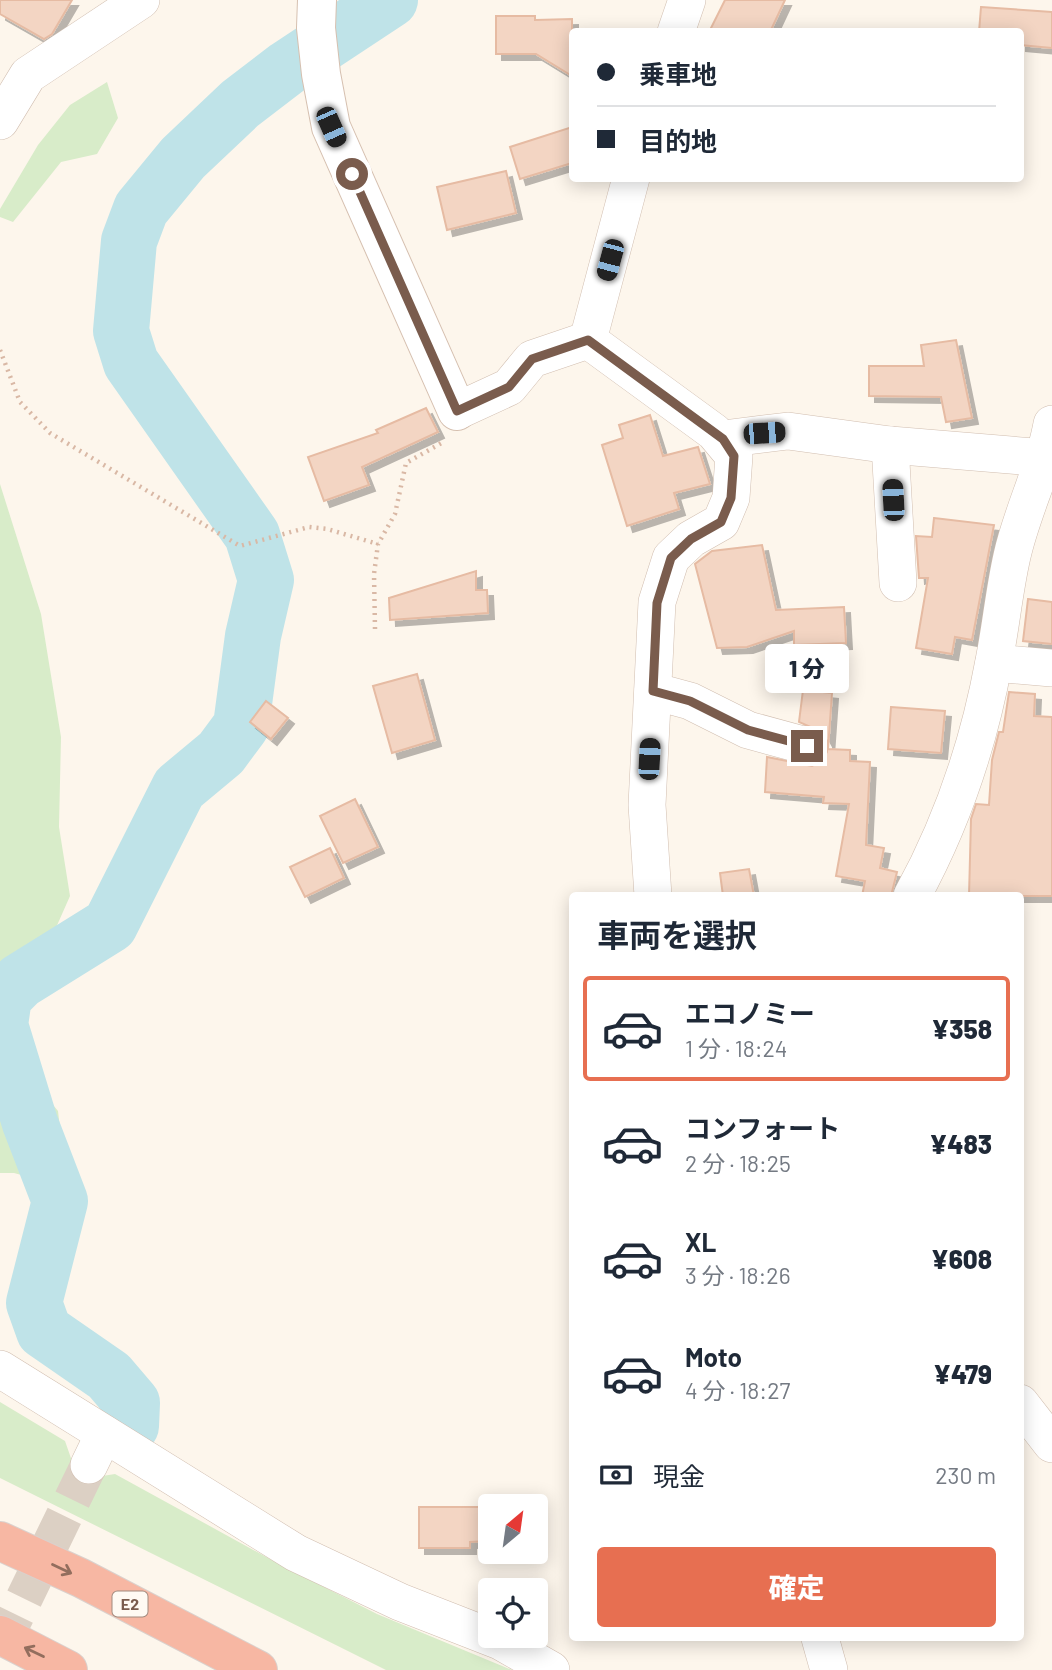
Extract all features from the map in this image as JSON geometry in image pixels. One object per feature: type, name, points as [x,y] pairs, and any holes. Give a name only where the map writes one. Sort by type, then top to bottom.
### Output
[{"type":"highway","name":"E2","points":[[0,1541],[81,1578],[258,1670]]},
{"type":"highway","points":[[0,1635],[68,1670]]},
{"type":"street","points":[[0,121],[14,66],[141,0]]},
{"type":"street","points":[[677,28],[687,0]]},
{"type":"street","points":[[316,14],[321,74],[331,127],[457,411],[509,387],[532,359],[588,340]]},
{"type":"street","points":[[588,340],[630,182]]},
{"type":"street","points":[[588,340],[723,439],[734,456],[731,498],[721,522],[691,539],[671,558],[657,603],[647,805],[653,892]]},
{"type":"street","points":[[723,439],[788,431],[890,446],[1049,441],[1013,554],[994,663],[971,758],[930,862],[914,892]]},
{"type":"street","points":[[890,446],[898,583]]},
{"type":"street","points":[[994,663],[1052,668]]},
{"type":"street","points":[[653,691],[690,701],[748,730],[807,746]]},
{"type":"street","points":[[0,1369],[97,1450],[296,1553],[400,1602],[500,1641],[551,1670]]},
{"type":"street","points":[[1024,1408],[1052,1444]]},
{"type":"street","points":[[821,1641],[829,1670]]},
{"type":"path","points":[[0,350],[19,402],[50,433],[240,546],[309,527],[327,529],[378,544]]},
{"type":"path","points":[[375,629],[374,573],[378,544],[396,514],[406,463],[451,438],[457,411]]},
{"type":"green space","points":[[107,82],[118,118],[97,154],[61,162],[13,222],[0,217],[0,209],[38,145],[70,105]]},
{"type":"green space","points":[[0,484],[41,614],[61,737],[59,827],[70,896],[43,957],[0,985]]},
{"type":"green space","points":[[0,1041],[58,1111],[64,1164],[51,1183],[14,1173],[0,1173]]},
{"type":"green space","points":[[0,1402],[65,1441],[73,1464],[96,1477],[115,1474],[377,1614],[512,1670],[386,1670],[0,1478]]},
{"type":"building","points":[[0,0],[72,0],[52,34],[44,39],[0,14]]},
{"type":"building","points":[[725,0],[785,0],[772,28],[711,28]]},
{"type":"building","points":[[981,7],[1052,12],[1052,48],[1024,45],[1024,28],[979,28]]},
{"type":"building","points":[[496,16],[535,16],[535,20],[572,19],[572,28],[569,28],[569,74],[536,54],[496,54]]},
{"type":"building","points":[[569,128],[569,164],[520,179],[510,147]]},
{"type":"building","points":[[506,171],[516,213],[447,230],[437,187]]},
{"type":"building","points":[[956,340],[972,418],[946,422],[941,397],[869,396],[869,366],[924,366],[921,345]]},
{"type":"building","points":[[426,408],[438,432],[362,467],[369,485],[324,501],[308,457],[378,433],[376,430]]},
{"type":"building","points":[[650,415],[663,456],[698,447],[710,484],[674,493],[679,509],[627,526],[602,445],[623,438],[619,425]]},
{"type":"building","points":[[934,518],[994,525],[972,640],[955,637],[952,654],[916,648],[928,578],[919,578],[916,536],[932,537]]},
{"type":"building","points":[[762,545],[776,610],[844,607],[846,643],[794,645],[794,631],[747,647],[717,648],[695,564],[712,551]]},
{"type":"building","points":[[476,571],[476,590],[487,590],[488,613],[390,620],[389,598]]},
{"type":"building","points":[[1028,599],[1052,602],[1052,644],[1023,641]]},
{"type":"building","points":[[417,674],[435,740],[392,753],[373,686]]},
{"type":"building","points":[[803,690],[832,693],[828,749],[850,750],[850,761],[870,762],[866,845],[884,848],[880,868],[897,872],[892,892],[863,892],[865,881],[836,876],[849,804],[823,803],[824,797],[765,792],[767,757],[812,766],[821,761],[827,752],[827,741],[822,732],[799,722]]},
{"type":"building","points":[[1009,692],[1035,694],[1034,716],[1052,717],[1052,896],[1024,896],[1024,892],[969,892],[971,819],[976,804],[989,805],[992,760],[999,732],[1003,732]]},
{"type":"building","points":[[266,701],[288,718],[271,739],[250,722]]},
{"type":"building","points":[[891,707],[945,711],[941,753],[888,749]]},
{"type":"building","points":[[355,799],[378,847],[343,863],[320,816]]},
{"type":"building","points":[[330,848],[344,878],[305,897],[290,867]]},
{"type":"building","points":[[749,869],[753,892],[722,892],[720,873]]},
{"type":"building","points":[[419,1507],[478,1507],[478,1542],[470,1542],[470,1548],[419,1548]]},
{"type":"waterway","points":[[131,1426],[132,1403],[109,1376],[44,1331],[34,1303],[60,1201],[30,1123],[0,1025],[4,997],[20,981],[110,925],[179,788],[221,753],[241,726],[253,636],[266,580],[252,535],[131,363],[121,331],[129,241],[141,209],[183,158],[240,104],[287,68],[390,0]]},
{"type":"tunnel","points":[[0,1648],[89,1465]]},
{"type":"route","points":[[352,174],[457,411],[509,387],[532,359],[588,340],[723,439],[734,456],[731,498],[721,522],[691,539],[671,558],[657,603],[653,691],[690,701],[748,730],[807,746]]}]
